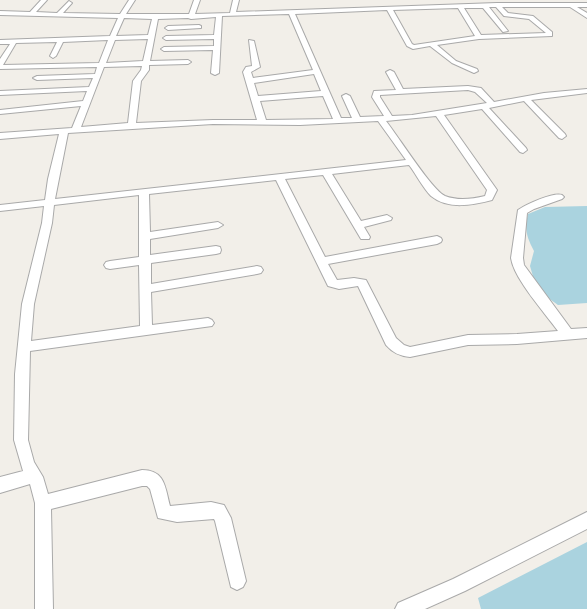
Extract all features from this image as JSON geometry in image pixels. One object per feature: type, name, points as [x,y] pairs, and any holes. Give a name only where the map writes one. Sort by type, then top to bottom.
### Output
[{"type":"street","points":[[31,14],[44,0]]},
{"type":"street","points":[[44,609],[43,503],[37,482],[26,464],[21,440],[24,347],[28,304],[47,224],[54,179],[70,130],[87,103],[121,17],[132,0]]},
{"type":"street","points":[[191,17],[197,0]]},
{"type":"street","points":[[232,15],[236,0]]},
{"type":"street","points":[[403,0],[409,8]]},
{"type":"street","points":[[58,15],[69,3]]},
{"type":"street","points":[[0,13],[155,18],[389,9],[461,4],[485,6],[499,3],[587,5]]},
{"type":"street","points":[[389,9],[410,47],[479,37],[550,36],[550,33],[531,17],[506,15],[499,3]]},
{"type":"street","points":[[461,4],[479,37]]},
{"type":"street","points":[[571,5],[587,16]]},
{"type":"street","points":[[485,6],[505,31]]},
{"type":"street","points":[[292,13],[338,121]]},
{"type":"street","points":[[215,73],[219,16]]},
{"type":"street","points":[[170,17],[164,52],[216,48]]},
{"type":"street","points":[[132,125],[137,81],[145,70],[155,18]]},
{"type":"street","points":[[168,28],[199,27]]},
{"type":"street","points":[[100,31],[114,35]]},
{"type":"street","points":[[0,42],[61,40],[114,35],[151,37]]},
{"type":"street","points":[[166,38],[217,37]]},
{"type":"street","points":[[53,56],[61,40]]},
{"type":"street","points":[[251,41],[256,66],[248,70],[262,122]]},
{"type":"street","points":[[14,42],[0,66],[8,68],[188,62]]},
{"type":"street","points":[[431,44],[454,62],[474,70]]},
{"type":"street","points":[[250,81],[317,71]]},
{"type":"street","points":[[390,72],[400,91]]},
{"type":"street","points":[[37,78],[98,76]]},
{"type":"street","points":[[439,114],[492,190],[489,198],[471,203],[454,202],[442,199],[434,193],[410,162],[385,118],[376,94],[381,92],[468,88],[478,90],[493,105]]},
{"type":"street","points":[[0,93],[93,89]]},
{"type":"street","points":[[0,136],[132,125],[213,122],[338,121],[439,114],[544,95],[587,91]]},
{"type":"street","points":[[255,99],[326,93]]},
{"type":"street","points":[[346,96],[357,120]]},
{"type":"street","points":[[525,98],[562,136]]},
{"type":"street","points":[[0,112],[87,103]]},
{"type":"street","points":[[484,107],[523,150]]},
{"type":"street","points":[[0,208],[410,162]]},
{"type":"street","points":[[326,171],[366,238]]},
{"type":"street","points":[[279,176],[330,280],[334,285],[355,282],[362,283],[390,341],[396,349],[410,352],[468,340],[517,339],[587,333]]},
{"type":"street","points":[[144,192],[146,236],[146,330]]},
{"type":"street","points":[[559,197],[530,207],[522,212],[517,258],[518,265],[522,273],[568,335]]},
{"type":"street","points":[[358,225],[387,218]]},
{"type":"street","points":[[146,236],[218,225]]},
{"type":"street","points":[[321,262],[437,240]]},
{"type":"street","points":[[110,265],[216,250]]},
{"type":"street","points":[[146,288],[257,270]]},
{"type":"street","points":[[24,347],[208,323]]},
{"type":"street","points":[[0,485],[32,476]]},
{"type":"street","points":[[43,503],[142,478],[151,478],[157,485],[164,512],[172,516],[210,509],[218,511],[223,518],[237,581]]},
{"type":"street","points":[[404,609],[459,585],[587,520]]},
{"type":"water","points":[[587,206],[587,303],[558,305],[537,290],[530,266],[534,251],[527,233],[526,224],[528,214],[545,207]]},
{"type":"water","points":[[587,542],[587,609],[481,609],[478,598]]}]
